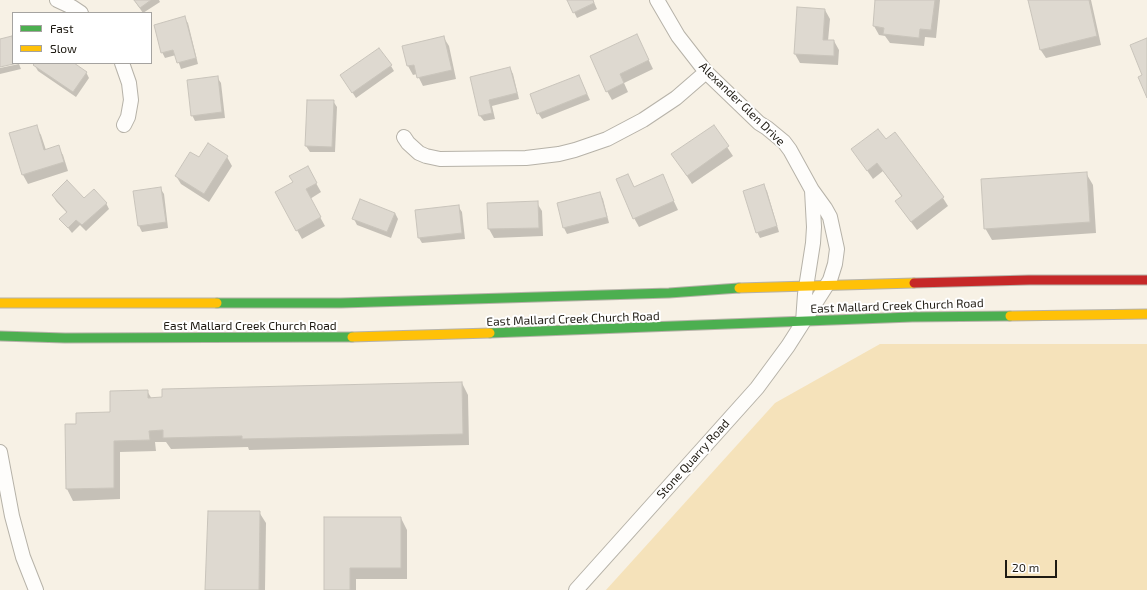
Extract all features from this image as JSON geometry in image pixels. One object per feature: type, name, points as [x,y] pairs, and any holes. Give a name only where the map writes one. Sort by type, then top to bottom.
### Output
[{"type":"main road","name":"East Mallard Creek Church Road","points":[[0,303],[341,303],[654,293],[743,288],[1029,280],[1147,280]]},
{"type":"main road","name":"East Mallard Creek Church Road","points":[[0,336],[65,338],[390,337],[920,317],[1147,314]]},
{"type":"street","points":[[57,0],[80,12]]},
{"type":"street","name":"Alexander Glen Drive","points":[[657,0],[678,36],[706,72],[759,123],[784,142],[830,218],[837,249],[837,258],[830,280],[803,322]]},
{"type":"street","points":[[122,64],[129,83],[131,100],[128,117],[124,125]]},
{"type":"street","points":[[404,137],[408,143],[419,152],[426,156],[440,159],[526,158],[559,154],[607,139],[643,120],[676,98],[706,72]]},
{"type":"street","name":"Alexander Glen Drive","points":[[803,322],[806,287],[813,243],[814,227],[812,190]]},
{"type":"street","name":"Stone Quarry Road","points":[[576,590],[757,388],[788,346],[803,322]]},
{"type":"street","points":[[0,452],[12,516],[23,557],[36,590]]},
{"type":"shaded area","points":[[880,344],[1147,344],[1147,590],[606,590],[775,403]]},
{"type":"building","points":[[134,0],[151,0],[140,8]]},
{"type":"building","points":[[567,0],[593,0],[594,3],[573,13]]},
{"type":"building","points":[[875,0],[935,0],[931,30],[920,29],[919,38],[883,34],[884,28],[873,26]]},
{"type":"building","points":[[1028,0],[1089,0],[1097,36],[1040,50]]},
{"type":"building","points":[[797,7],[825,9],[823,40],[834,40],[834,56],[794,54]]},
{"type":"building","points":[[185,16],[196,58],[177,63],[173,50],[161,53],[154,25]]},
{"type":"building","points":[[637,34],[649,60],[620,74],[624,83],[606,92],[590,56]]},
{"type":"building","points":[[12,36],[12,64],[14,64],[0,67],[0,39]]},
{"type":"building","points":[[444,36],[452,70],[417,78],[414,65],[407,66],[402,46]]},
{"type":"building","points":[[1147,38],[1147,98],[1138,77],[1142,75],[1130,45]]},
{"type":"building","points":[[379,48],[392,65],[352,93],[340,75]]},
{"type":"building","points":[[75,64],[87,72],[73,92],[33,65]]},
{"type":"building","points":[[510,67],[517,93],[489,100],[492,113],[479,116],[470,77]]},
{"type":"building","points":[[579,75],[587,94],[537,114],[530,94]]},
{"type":"building","points":[[218,76],[222,112],[191,116],[187,80]]},
{"type":"building","points":[[307,100],[334,100],[332,147],[305,146]]},
{"type":"building","points":[[37,125],[44,150],[59,145],[64,162],[22,175],[9,133]]},
{"type":"building","points":[[714,125],[729,146],[687,176],[671,154]]},
{"type":"building","points":[[878,129],[886,139],[895,132],[944,197],[911,222],[895,201],[902,196],[877,163],[867,171],[851,149]]},
{"type":"building","points":[[208,143],[228,156],[204,194],[175,176],[190,152],[199,157]]},
{"type":"building","points":[[308,166],[317,183],[306,189],[321,217],[296,231],[275,192],[293,182],[289,176]]},
{"type":"building","points":[[1087,172],[1090,222],[984,229],[981,179]]},
{"type":"building","points":[[628,174],[634,187],[663,174],[674,201],[633,219],[616,179]]},
{"type":"building","points":[[67,180],[84,198],[94,189],[107,203],[82,225],[76,220],[68,228],[59,219],[67,212],[52,195]]},
{"type":"building","points":[[764,184],[777,226],[756,233],[743,191]]},
{"type":"building","points":[[161,187],[166,222],[138,226],[133,191]]},
{"type":"building","points":[[600,192],[607,217],[563,228],[557,203]]},
{"type":"building","points":[[360,199],[395,213],[387,232],[352,219]]},
{"type":"building","points":[[538,201],[539,228],[488,229],[487,203]]},
{"type":"building","points":[[459,205],[462,233],[418,238],[415,210]]},
{"type":"building","points":[[462,382],[463,434],[242,439],[242,436],[163,438],[163,430],[149,431],[150,440],[114,441],[114,488],[66,489],[65,424],[76,424],[76,413],[110,412],[110,391],[148,390],[148,398],[162,397],[162,389]]},
{"type":"building","points":[[208,511],[260,511],[259,590],[205,590]]},
{"type":"building","points":[[324,517],[401,517],[401,568],[350,568],[350,590],[324,590]]},
{"type":"traffic: fast","points":[[217,303],[341,303],[669,293],[739,288]]},
{"type":"traffic: fast","points":[[490,333],[912,317],[1010,316]]},
{"type":"traffic: fast","points":[[0,336],[65,338],[352,337]]},
{"type":"traffic: slow","points":[[739,288],[914,283]]},
{"type":"traffic: slow","points":[[0,303],[217,303]]},
{"type":"traffic: slow","points":[[1010,316],[1147,314]]},
{"type":"traffic: slow","points":[[352,337],[490,333]]},
{"type":"traffic: jam","points":[[914,283],[1029,280],[1147,280]]}]
